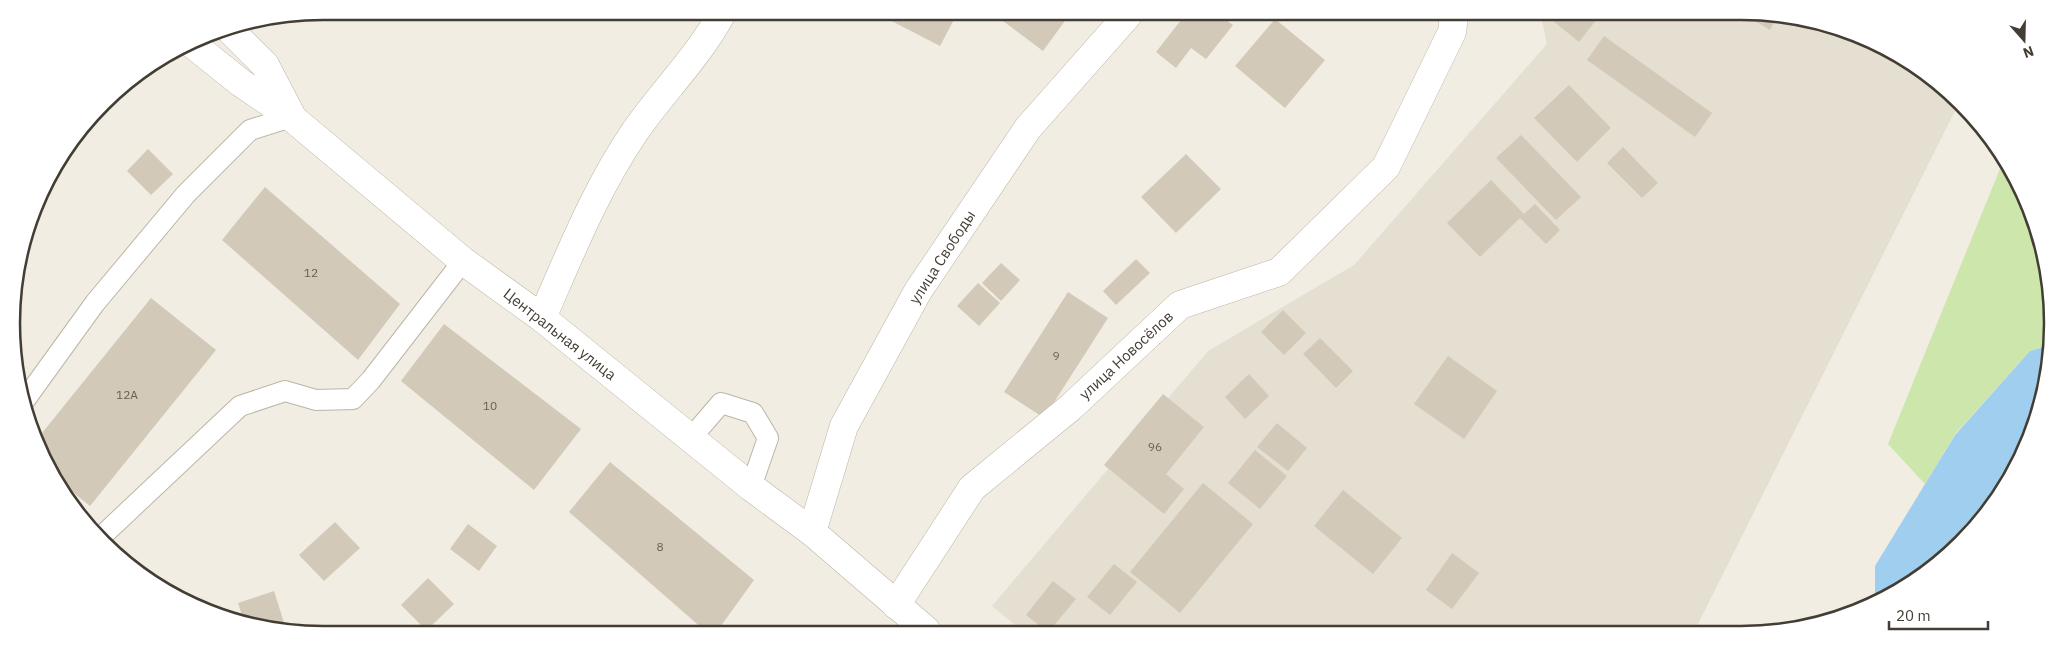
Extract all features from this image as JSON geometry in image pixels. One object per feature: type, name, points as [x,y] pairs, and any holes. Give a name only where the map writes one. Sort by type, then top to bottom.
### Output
[{"type":"street","points":[[542,318],[590,208],[636,130],[710,35],[718,20]]},
{"type":"street","name":"улица Свободы","points":[[812,532],[844,426],[918,291],[1028,128],[1123,20]]},
{"type":"street","name":"улица Новосёлов","points":[[896,606],[972,488],[1071,407],[1180,305],[1279,272],[1386,167],[1452,32],[1454,20]]},
{"type":"street","points":[[234,34],[265,65],[291,117]]},
{"type":"street","name":"Центральная улица","points":[[197,48],[241,83],[291,117],[463,261],[542,318],[751,487],[812,532],[921,626]]},
{"type":"lane","points":[[29,395],[95,303],[186,194],[250,130],[291,117]]},
{"type":"lane","points":[[105,533],[240,406],[286,392],[316,400],[353,399],[371,380],[463,261]]},
{"type":"lane","points":[[691,438],[721,403],[753,414],[768,438],[751,487]]},
{"type":"shaded area","points":[[1542,20],[1741,20],[1800,26],[1838,36],[1875,51],[1909,71],[1941,95],[1956,110],[1697,626],[1016,626],[992,606],[1208,351],[1354,265],[1547,44]]},
{"type":"green space","points":[[2000,168],[2021,207],[2034,245],[2043,303],[2043,347],[2030,351],[1955,434],[1925,484],[1888,444]]},
{"type":"water","points":[[2043,347],[2034,401],[2013,457],[1993,491],[1969,523],[1941,551],[1909,575],[1875,595],[1875,566],[1955,435],[2030,351]]},
{"type":"building","points":[[890,20],[954,20],[940,46]]},
{"type":"building","points":[[1004,20],[1066,20],[1043,51]]},
{"type":"building","points":[[1181,20],[1226,20],[1233,25],[1206,59],[1191,48],[1176,68],[1156,52]]},
{"type":"building","points":[[1274,20],[1325,60],[1285,108],[1235,66]]},
{"type":"building","points":[[1552,20],[1596,20],[1579,42]]},
{"type":"building","points":[[1754,21],[1774,22],[1770,30]]},
{"type":"building","points":[[1604,36],[1712,113],[1695,137],[1587,60]]},
{"type":"building","points":[[1569,85],[1611,128],[1577,162],[1534,118]]},
{"type":"building","points":[[1521,135],[1581,197],[1556,220],[1496,158]]},
{"type":"building","points":[[1623,147],[1658,183],[1642,198],[1607,163]]},
{"type":"building","points":[[148,149],[173,174],[151,195],[127,171]]},
{"type":"building","points":[[1186,154],[1221,189],[1176,233],[1141,197]]},
{"type":"building","points":[[1491,180],[1524,214],[1535,204],[1560,230],[1546,244],[1520,218],[1480,257],[1447,223]]},
{"type":"building","points":[[265,187],[400,304],[358,360],[222,240]]},
{"type":"building","points":[[1136,259],[1150,273],[1116,305],[1103,291]]},
{"type":"building","points":[[1001,263],[1020,280],[1001,301],[982,283]]},
{"type":"building","points":[[978,283],[1000,303],[979,326],[957,306]]},
{"type":"building","points":[[1068,292],[1108,318],[1044,418],[1004,392]]},
{"type":"building","points":[[151,298],[216,350],[90,506],[70,490],[51,457],[41,434]]},
{"type":"building","points":[[1283,310],[1306,333],[1284,355],[1261,332]]},
{"type":"building","points":[[444,324],[581,429],[534,490],[401,381]]},
{"type":"building","points":[[1320,338],[1353,371],[1336,388],[1303,354]]},
{"type":"building","points":[[1448,356],[1497,391],[1464,439],[1414,404]]},
{"type":"building","points":[[1249,374],[1269,396],[1245,419],[1225,397]]},
{"type":"building","points":[[1163,394],[1204,427],[1166,474],[1184,489],[1164,514],[1104,465]]},
{"type":"building","points":[[1277,423],[1307,448],[1288,471],[1257,447]]},
{"type":"building","points":[[1255,450],[1287,476],[1260,509],[1228,483]]},
{"type":"building","points":[[610,462],[754,580],[721,626],[699,626],[569,512]]},
{"type":"building","points":[[1203,483],[1253,524],[1180,613],[1130,572]]},
{"type":"building","points":[[1343,490],[1402,538],[1373,574],[1314,526]]},
{"type":"building","points":[[335,522],[360,548],[324,581],[299,555]]},
{"type":"building","points":[[468,524],[497,546],[479,571],[450,549]]},
{"type":"building","points":[[1452,553],[1479,573],[1452,609],[1426,590]]},
{"type":"building","points":[[1114,564],[1137,582],[1110,615],[1087,597]]},
{"type":"building","points":[[428,578],[454,604],[431,626],[422,626],[401,605]]},
{"type":"building","points":[[1053,581],[1076,599],[1053,626],[1040,626],[1026,615]]},
{"type":"building","points":[[274,591],[284,623],[242,615],[238,603]]}]
